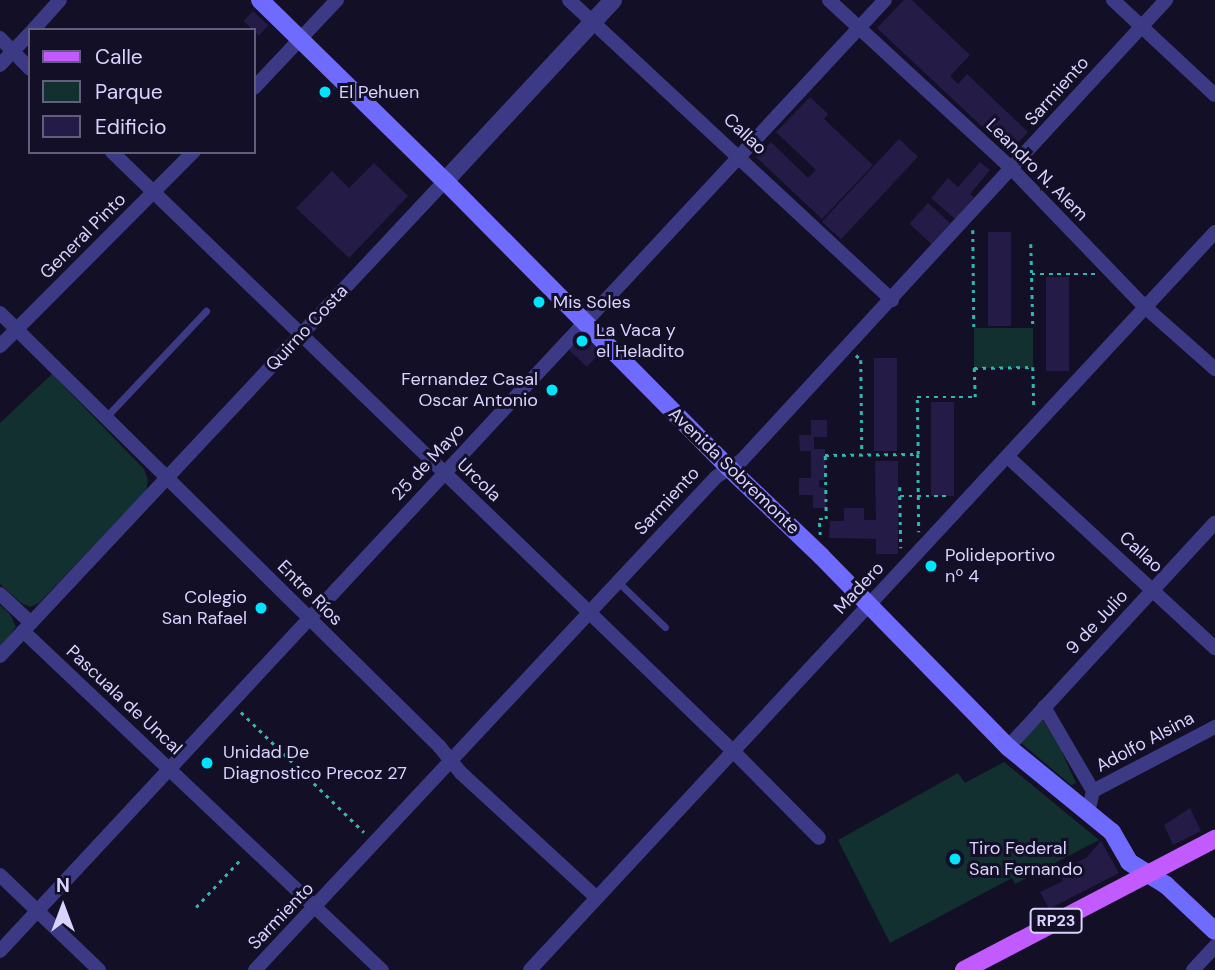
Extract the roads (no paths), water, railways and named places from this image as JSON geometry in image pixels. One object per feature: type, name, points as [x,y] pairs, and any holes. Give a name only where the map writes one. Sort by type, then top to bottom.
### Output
[{"type":"main road","name":"Avenida Sobremonte","points":[[260,0],[445,181],[729,467],[821,555],[1008,747],[1112,832],[1129,862],[1149,873],[1215,931]]},
{"type":"main road","name":"RP23","points":[[964,970],[1215,839]]},
{"type":"street","points":[[34,28],[60,0]]},
{"type":"street","points":[[256,86],[337,0]]},
{"type":"street","name":"Callao","points":[[569,0],[739,155],[892,300]]},
{"type":"street","name":"Quirno Costa","points":[[0,656],[613,0]]},
{"type":"street","name":"Leandro N. Alem","points":[[829,0],[1012,169],[1145,307],[1215,369]]},
{"type":"street","name":"25 de Mayo","points":[[0,951],[583,321],[885,0]]},
{"type":"street","points":[[1113,0],[1215,96]]},
{"type":"street","name":"Sarmiento","points":[[255,970],[716,477],[742,460],[1166,0]]},
{"type":"street","points":[[0,65],[28,34]]},
{"type":"street","points":[[0,38],[28,67]]},
{"type":"street","name":"Urcola","points":[[114,154],[733,751],[818,838]]},
{"type":"street","name":"General Pinto","points":[[0,346],[191,154]]},
{"type":"street","name":"Madero","points":[[530,970],[1215,232]]},
{"type":"street","name":"Entre Ríos","points":[[0,313],[451,761],[596,897]]},
{"type":"street","name":"Callao","points":[[1008,457],[1215,648]]},
{"type":"street","name":"9 de Julio","points":[[1008,747],[1215,523]]},
{"type":"street","name":"Pascuala de Uncal","points":[[0,594],[27,627],[169,769],[382,970]]},
{"type":"street","points":[[1044,707],[1093,791],[1088,812]]},
{"type":"street","name":"Adolfo Alsina","points":[[1093,791],[1215,727]]},
{"type":"street","points":[[0,876],[99,970]]},
{"type":"street","points":[[1193,970],[1215,946]]},
{"type":"lane","points":[[106,417],[206,311]]},
{"type":"lane","points":[[618,582],[665,627]]},
{"type":"place","name":"El Pehuen","points":[[325,92]]},
{"type":"place","name":"Mis Soles","points":[[539,302]]},
{"type":"place","name":"La Vaca y el Heladito","points":[[582,341]]},
{"type":"place","name":"Fernandez Casal Oscar Antonio","points":[[552,390]]},
{"type":"place","name":"Polideportivo nº 4","points":[[931,566]]},
{"type":"place","name":"Colegio San Rafael","points":[[261,608]]},
{"type":"place","name":"Unidad De Diagnostico Precoz 27","points":[[207,763]]},
{"type":"place","name":"Tiro Federal San Fernando","points":[[955,859]]}]
